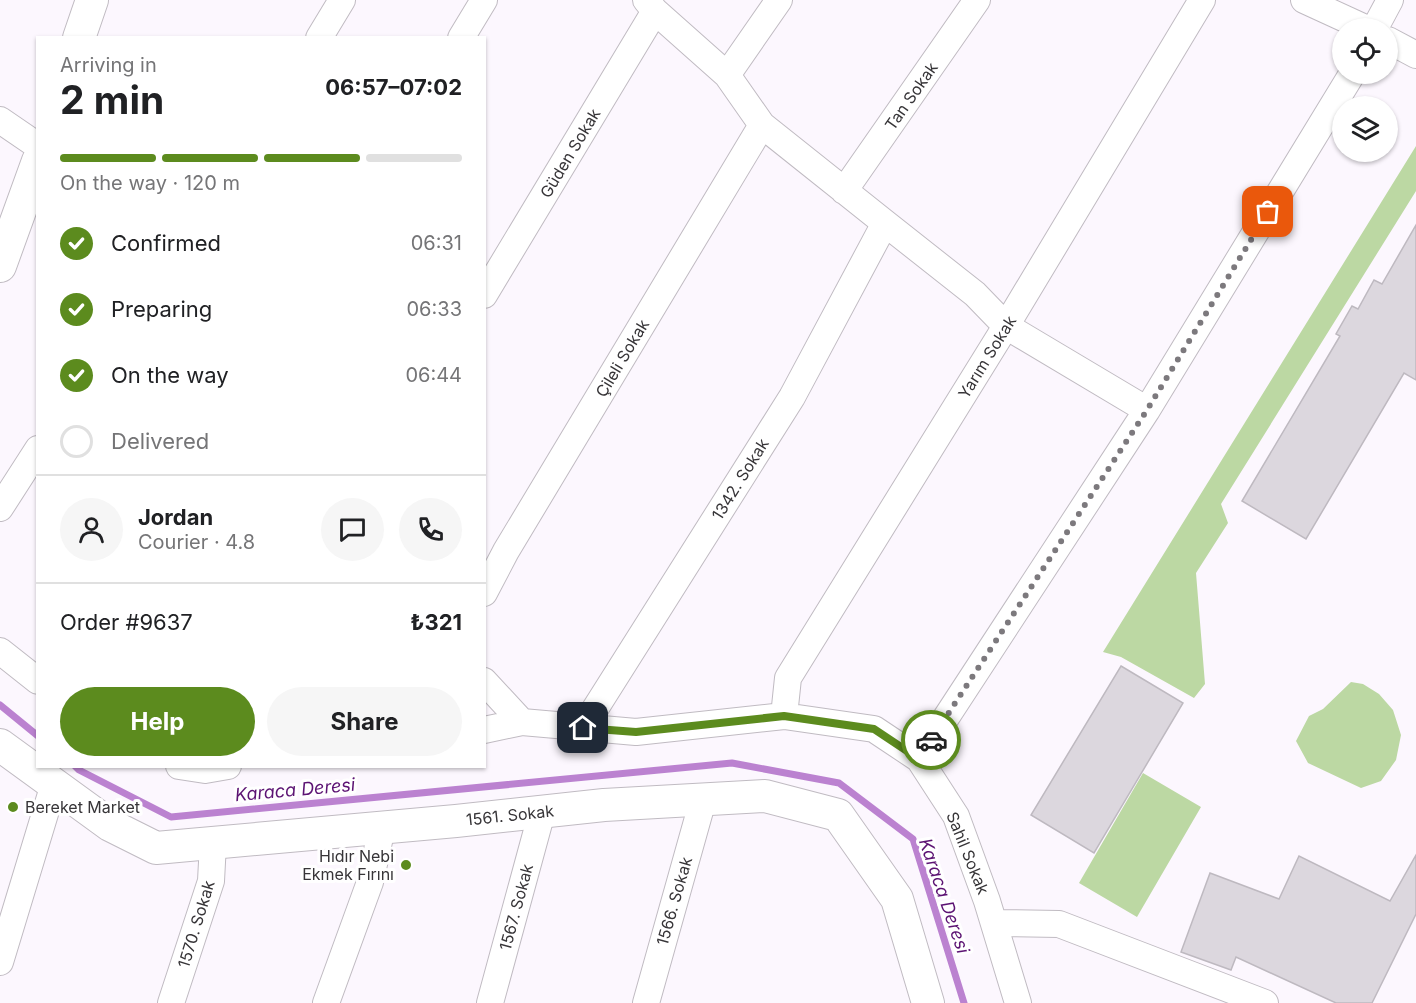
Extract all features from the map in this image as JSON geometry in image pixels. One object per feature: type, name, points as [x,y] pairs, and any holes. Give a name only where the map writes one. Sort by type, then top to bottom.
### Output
[{"type":"street","points":[[80,36],[92,0]]},
{"type":"street","points":[[320,36],[342,0]]},
{"type":"street","points":[[462,36],[484,0]]},
{"type":"street","points":[[727,75],[779,0]]},
{"type":"street","name":"Tan Sokak","points":[[844,191],[977,0]]},
{"type":"street","name":"Yarım Sokak","points":[[784,716],[788,678],[1006,326],[1202,0]]},
{"type":"street","points":[[1304,0],[1343,18]]},
{"type":"street","points":[[1380,18],[1390,0]]},
{"type":"street","points":[[651,5],[727,75],[762,125],[975,294],[1006,326],[1147,410]]},
{"type":"street","name":"Güden Sokak","points":[[486,292],[651,5]]},
{"type":"street","points":[[1398,45],[1416,55]]},
{"type":"street","points":[[919,759],[1147,410],[1346,84]]},
{"type":"street","points":[[0,120],[36,145]]},
{"type":"street","name":"Çileli Sokak","points":[[486,589],[506,551],[762,125]]},
{"type":"street","points":[[0,266],[36,167]]},
{"type":"street","name":"1342. Sokak","points":[[583,728],[792,397],[885,224]]},
{"type":"street","points":[[0,508],[36,451]]},
{"type":"street","points":[[0,651],[36,679]]},
{"type":"street","points":[[486,683],[522,722]]},
{"type":"street","name":"Sahil Sokak","points":[[486,730],[522,722],[636,732],[784,716],[874,729],[919,759],[956,816],[987,901],[1018,1003]]},
{"type":"street","name":"1561. Sokak","points":[[0,745],[110,825],[156,848],[604,805],[765,796],[838,815],[897,899],[928,1003]]},
{"type":"street","points":[[0,962],[54,784]]},
{"type":"street","name":"1566. Sokak","points":[[646,1003],[703,800]]},
{"type":"street","name":"1567. Sokak","points":[[490,1003],[542,812]]},
{"type":"street","points":[[326,1003],[370,882],[382,828]]},
{"type":"street","name":"1570. Sokak","points":[[171,1003],[211,881],[213,843]]},
{"type":"street","points":[[994,923],[1059,924],[1265,1003]]},
{"type":"green space","points":[[1416,146],[1416,191],[1221,504],[1228,523],[1196,573],[1205,684],[1194,698],[1121,657],[1103,652]]},
{"type":"green space","points":[[1351,682],[1363,684],[1379,694],[1393,710],[1401,735],[1396,760],[1381,781],[1361,788],[1308,763],[1296,741],[1309,716],[1323,709]]},
{"type":"green space","points":[[1143,773],[1201,807],[1137,917],[1079,883]]},
{"type":"building","points":[[1416,225],[1416,380],[1404,373],[1306,539],[1242,501],[1340,336],[1336,334],[1352,306],[1358,309],[1374,280],[1382,284]]},
{"type":"building","points":[[1121,666],[1183,703],[1094,853],[1031,815]]},
{"type":"building","points":[[1416,855],[1416,914],[1372,1003],[1336,1003],[1236,957],[1231,970],[1181,952],[1210,873],[1279,899],[1299,856],[1390,901]]},
{"type":"waterway","name":"Karaca Deresi","points":[[0,705],[36,734]]},
{"type":"waterway","name":"Karaca Deresi","points":[[77,768],[171,817],[732,763],[839,783],[913,839],[964,1003]]},
{"type":"way so far","points":[[931,740],[1147,410],[1268,212]]},
{"type":"place","name":"Bereket Market","points":[[13,807]]},
{"type":"place","name":"Hıdır Nebi Ekmek Fırını","points":[[406,865]]},
{"type":"route","points":[[583,728],[636,732],[784,716],[874,729],[919,759],[931,740]]}]
